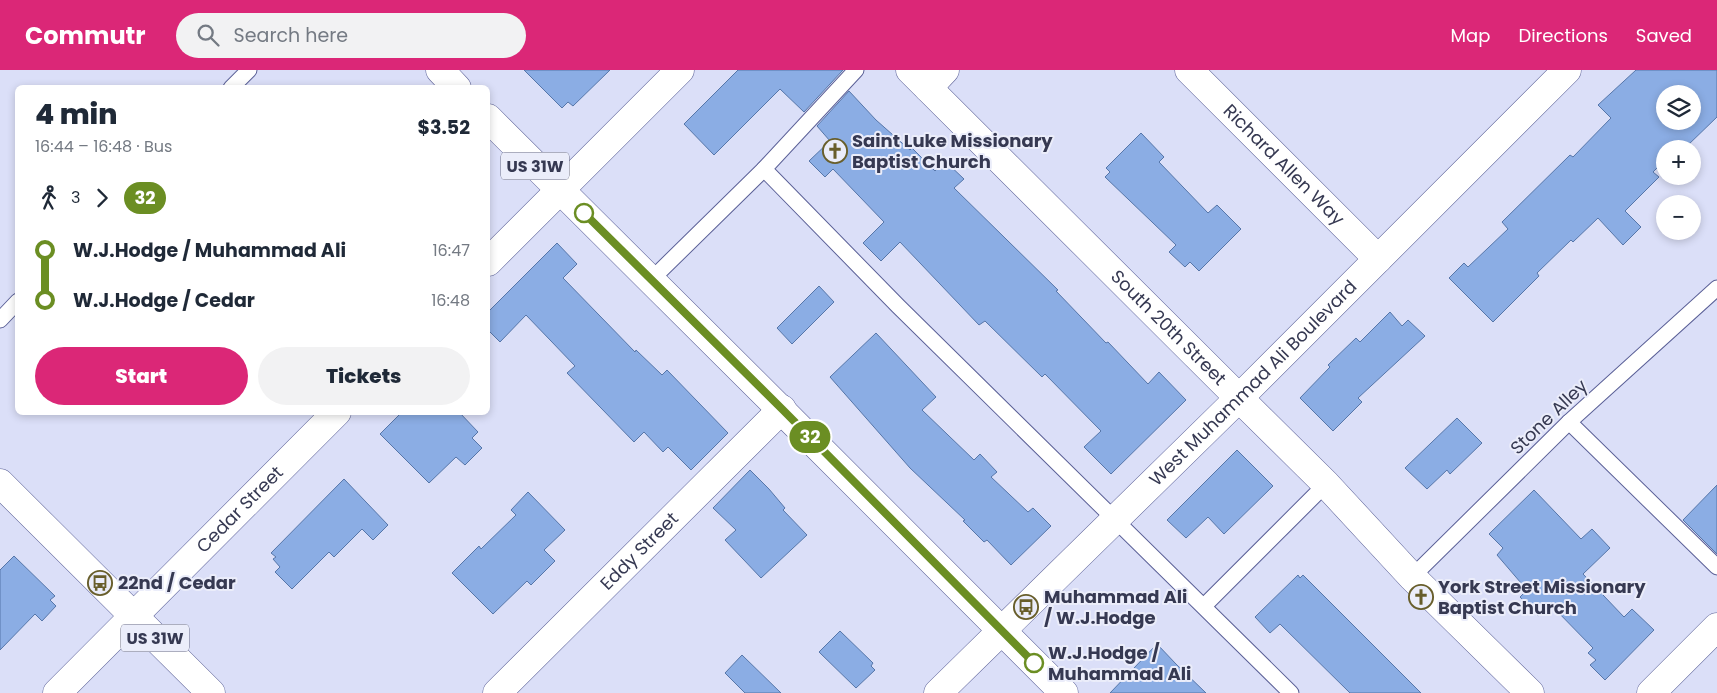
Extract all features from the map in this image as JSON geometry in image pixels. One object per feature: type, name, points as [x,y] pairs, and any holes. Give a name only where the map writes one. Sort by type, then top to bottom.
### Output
[{"type":"street","points":[[440,70],[454,85]]},
{"type":"street","points":[[490,260],[680,70]]},
{"type":"street","name":"Richard Allen Way","points":[[1188,70],[1378,259]]},
{"type":"street","name":"West Muhammad Ali Boulevard","points":[[938,693],[1239,398],[1567,70]]},
{"type":"street","name":"South 20th Street","points":[[928,76],[1239,398],[1326,484],[1412,577],[1530,693]]},
{"type":"street","name":"US 31W","points":[[490,120],[782,409],[885,515],[1064,693]]},
{"type":"street","name":"Eddy Street","points":[[497,693],[782,409]]},
{"type":"street","name":"Cedar Street","points":[[57,693],[334,415]]},
{"type":"street","name":"US 31W","points":[[0,483],[211,693]]},
{"type":"street","points":[[1651,693],[1717,627]]},
{"type":"lane","points":[[234,85],[249,70]]},
{"type":"lane","points":[[651,280],[764,169],[856,70]]},
{"type":"lane","points":[[764,169],[898,306],[1291,693]]},
{"type":"lane","name":"Stone Alley","points":[[1412,577],[1569,422],[1717,288]]},
{"type":"lane","points":[[0,320],[15,304]]},
{"type":"lane","points":[[1569,422],[1717,567]]},
{"type":"lane","points":[[1204,606],[1326,484]]},
{"type":"building","points":[[524,70],[610,70],[573,106],[568,102],[562,108]]},
{"type":"building","points":[[738,70],[843,70],[804,112],[780,89],[714,155],[684,124]]},
{"type":"building","points":[[1636,70],[1717,70],[1717,117],[1693,140],[1656,140],[1656,169],[1653,172],[1656,174],[1656,180],[1625,211],[1641,227],[1623,245],[1598,218],[1573,242],[1571,240],[1537,273],[1539,276],[1493,322],[1449,278],[1464,263],[1468,267],[1508,229],[1502,222],[1570,155],[1573,157],[1611,118],[1598,105]]},
{"type":"building","points":[[849,91],[876,120],[910,150],[912,148],[935,171],[945,161],[964,179],[954,188],[1058,290],[1056,291],[1148,384],[1159,372],[1186,400],[1111,474],[1084,447],[1101,431],[1045,374],[1042,377],[985,321],[979,325],[900,242],[881,261],[863,243],[884,222],[833,169],[825,177],[809,161],[830,141],[817,126]]},
{"type":"building","points":[[1141,133],[1164,157],[1159,162],[1208,213],[1217,205],[1241,229],[1199,271],[1190,262],[1185,267],[1169,252],[1176,245],[1105,177],[1110,172],[1106,168]]},
{"type":"building","points":[[557,243],[577,264],[563,278],[635,352],[636,350],[662,375],[667,370],[728,433],[691,470],[668,447],[663,452],[644,432],[634,442],[567,373],[575,366],[526,315],[500,342],[490,332],[490,310]]},
{"type":"building","points":[[819,286],[834,302],[792,344],[777,328]]},
{"type":"building","points":[[1390,312],[1402,326],[1408,320],[1425,336],[1358,398],[1362,402],[1333,431],[1300,398],[1330,367],[1328,365],[1356,338],[1360,342]]},
{"type":"building","points":[[876,333],[936,397],[922,410],[974,460],[980,454],[997,472],[991,477],[1028,512],[1033,508],[1051,526],[1011,565],[987,540],[984,542],[963,521],[965,520],[910,468],[830,377]]},
{"type":"building","points":[[399,415],[462,415],[478,432],[472,438],[482,448],[465,465],[456,457],[429,483],[380,434]]},
{"type":"building","points":[[1457,418],[1482,443],[1450,474],[1447,470],[1427,489],[1405,468]]},
{"type":"building","points":[[1237,450],[1273,486],[1224,534],[1208,517],[1186,538],[1167,520]]},
{"type":"building","points":[[750,470],[769,489],[785,508],[783,510],[807,535],[761,578],[725,540],[736,530],[713,508]]},
{"type":"building","points":[[344,479],[388,525],[373,540],[362,529],[334,557],[329,552],[292,589],[275,572],[280,567],[273,559],[276,557],[271,553]]},
{"type":"building","points":[[1717,485],[1717,554],[1683,520]]},
{"type":"building","points":[[1534,490],[1581,539],[1592,529],[1610,548],[1583,574],[1624,617],[1632,609],[1654,630],[1605,680],[1590,665],[1596,660],[1588,653],[1593,648],[1551,605],[1538,616],[1520,597],[1527,590],[1497,555],[1503,548],[1489,534]]},
{"type":"building","points":[[528,492],[565,530],[544,550],[555,561],[531,585],[527,581],[493,614],[452,573],[479,546],[481,549],[516,515],[511,510]]},
{"type":"building","points":[[14,556],[55,596],[50,600],[56,606],[42,621],[35,614],[0,650],[0,570]]},
{"type":"building","points":[[1298,575],[1300,578],[1303,575],[1421,693],[1350,693],[1280,624],[1270,633],[1255,617]]},
{"type":"building","points":[[840,631],[873,663],[871,666],[875,670],[856,688],[819,652]]},
{"type":"building","points":[[1157,644],[1176,664],[1206,693],[1110,693]]},
{"type":"building","points":[[742,655],[781,693],[745,693],[725,673]]},
{"type":"bus line","name":"32","points":[[584,213],[1034,663]]},
{"type":"place","name":"Saint Luke Missionary Baptist Church","points":[[835,151]]},
{"type":"place","name":"22nd / Cedar","points":[[100,583]]},
{"type":"place","name":"York Street Missionary Baptist Church","points":[[1421,597]]},
{"type":"place","name":"Muhammad Ali / W.J.Hodge","points":[[1026,607]]},
{"type":"place","name":"W.J.Hodge / Muhammad Ali","points":[[1034,663]]}]
